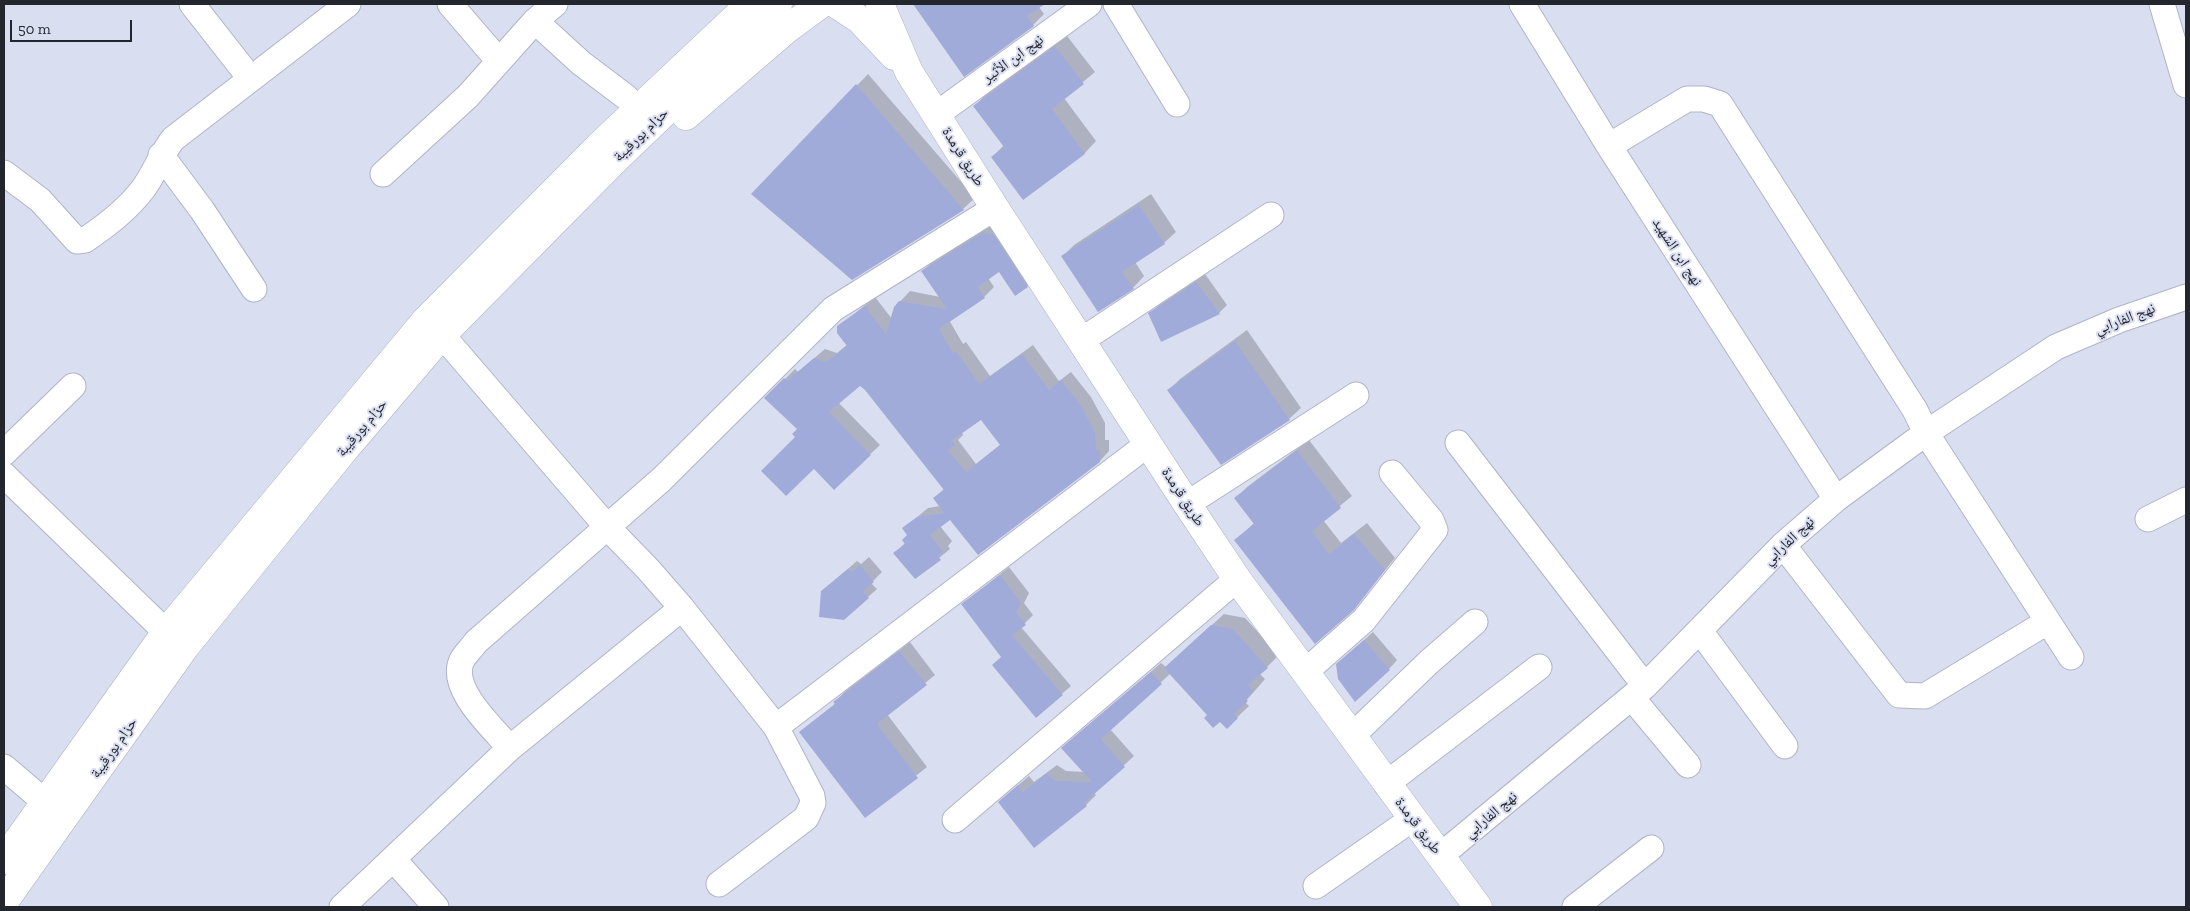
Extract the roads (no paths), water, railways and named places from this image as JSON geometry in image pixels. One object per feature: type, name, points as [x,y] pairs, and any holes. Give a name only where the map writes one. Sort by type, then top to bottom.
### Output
[{"type":"main road","points":[[498,262],[587,134],[727,4]]},
{"type":"main road","name":"حزام بورقيبة","points":[[4,860],[37,835],[45,802],[166,632],[420,327],[498,262],[607,153],[750,4]]},
{"type":"main road","name":"حزام بورقيبة","points":[[607,153],[778,4]]},
{"type":"main road","points":[[498,262],[628,171],[760,52],[821,4]]},
{"type":"main road","name":"طريق قرمدة","points":[[836,4],[859,18],[909,72],[995,208],[1237,579],[1475,906]]},
{"type":"main road","name":"طريق قرمدة","points":[[880,4],[909,72]]},
{"type":"main road","name":"حزام بورقيبة","points":[[4,902],[37,835],[185,646],[345,449],[442,335],[498,262]]},
{"type":"main road","points":[[4,855],[37,835]]},
{"type":"main road","points":[[7,907],[37,835]]},
{"type":"street","points":[[192,4],[250,78]]},
{"type":"street","points":[[4,173],[40,200],[77,241],[85,240],[131,202],[150,178],[161,155],[173,139],[348,4]]},
{"type":"street","points":[[450,4],[498,60]]},
{"type":"street","points":[[383,174],[468,96],[498,60],[535,21],[555,4]]},
{"type":"street","name":"نهج ابن الأثير","points":[[937,114],[1089,4]]},
{"type":"street","points":[[1116,4],[1178,104]]},
{"type":"street","name":"نهج ابن الشهيد","points":[[1522,4],[1609,146],[1836,499]]},
{"type":"street","points":[[2162,4],[2186,85]]},
{"type":"street","points":[[535,21],[581,63],[626,97]]},
{"type":"street","points":[[1609,146],[1687,99],[1704,99],[1720,104],[1915,410],[1926,433],[2071,657]]},
{"type":"street","points":[[161,155],[202,210],[254,289]]},
{"type":"street","points":[[510,748],[466,695],[459,681],[462,660],[476,642],[662,479],[833,309],[995,208]]},
{"type":"street","points":[[1082,340],[1271,215]]},
{"type":"street","name":"نهج الفارابي","points":[[1440,856],[1638,692],[1783,545],[1836,499],[1926,433],[2056,346],[2119,320],[2186,296]]},
{"type":"street","points":[[442,335],[608,528],[682,608],[776,727],[808,786],[813,803],[806,818],[719,884]]},
{"type":"street","points":[[4,453],[73,386]]},
{"type":"street","points":[[1187,504],[1356,395]]},
{"type":"street","points":[[776,727],[1148,444]]},
{"type":"street","points":[[1458,444],[1638,692],[1688,765]]},
{"type":"street","points":[[1305,672],[1364,620],[1435,530],[1431,520],[1392,473]]},
{"type":"street","points":[[4,475],[166,632]]},
{"type":"street","points":[[2148,519],[2186,500]]},
{"type":"street","points":[[1783,545],[1899,695],[1925,696],[2047,622]]},
{"type":"street","points":[[955,820],[1237,579]]},
{"type":"street","points":[[342,907],[394,860],[510,748],[682,608]]},
{"type":"street","points":[[1352,736],[1429,662],[1475,622]]},
{"type":"street","points":[[1700,631],[1785,746]]},
{"type":"street","points":[[1386,784],[1539,667]]},
{"type":"street","points":[[4,767],[45,802]]},
{"type":"street","points":[[1316,886],[1412,819]]},
{"type":"street","points":[[1575,907],[1651,848]]},
{"type":"street","points":[[394,860],[436,907]]}]
